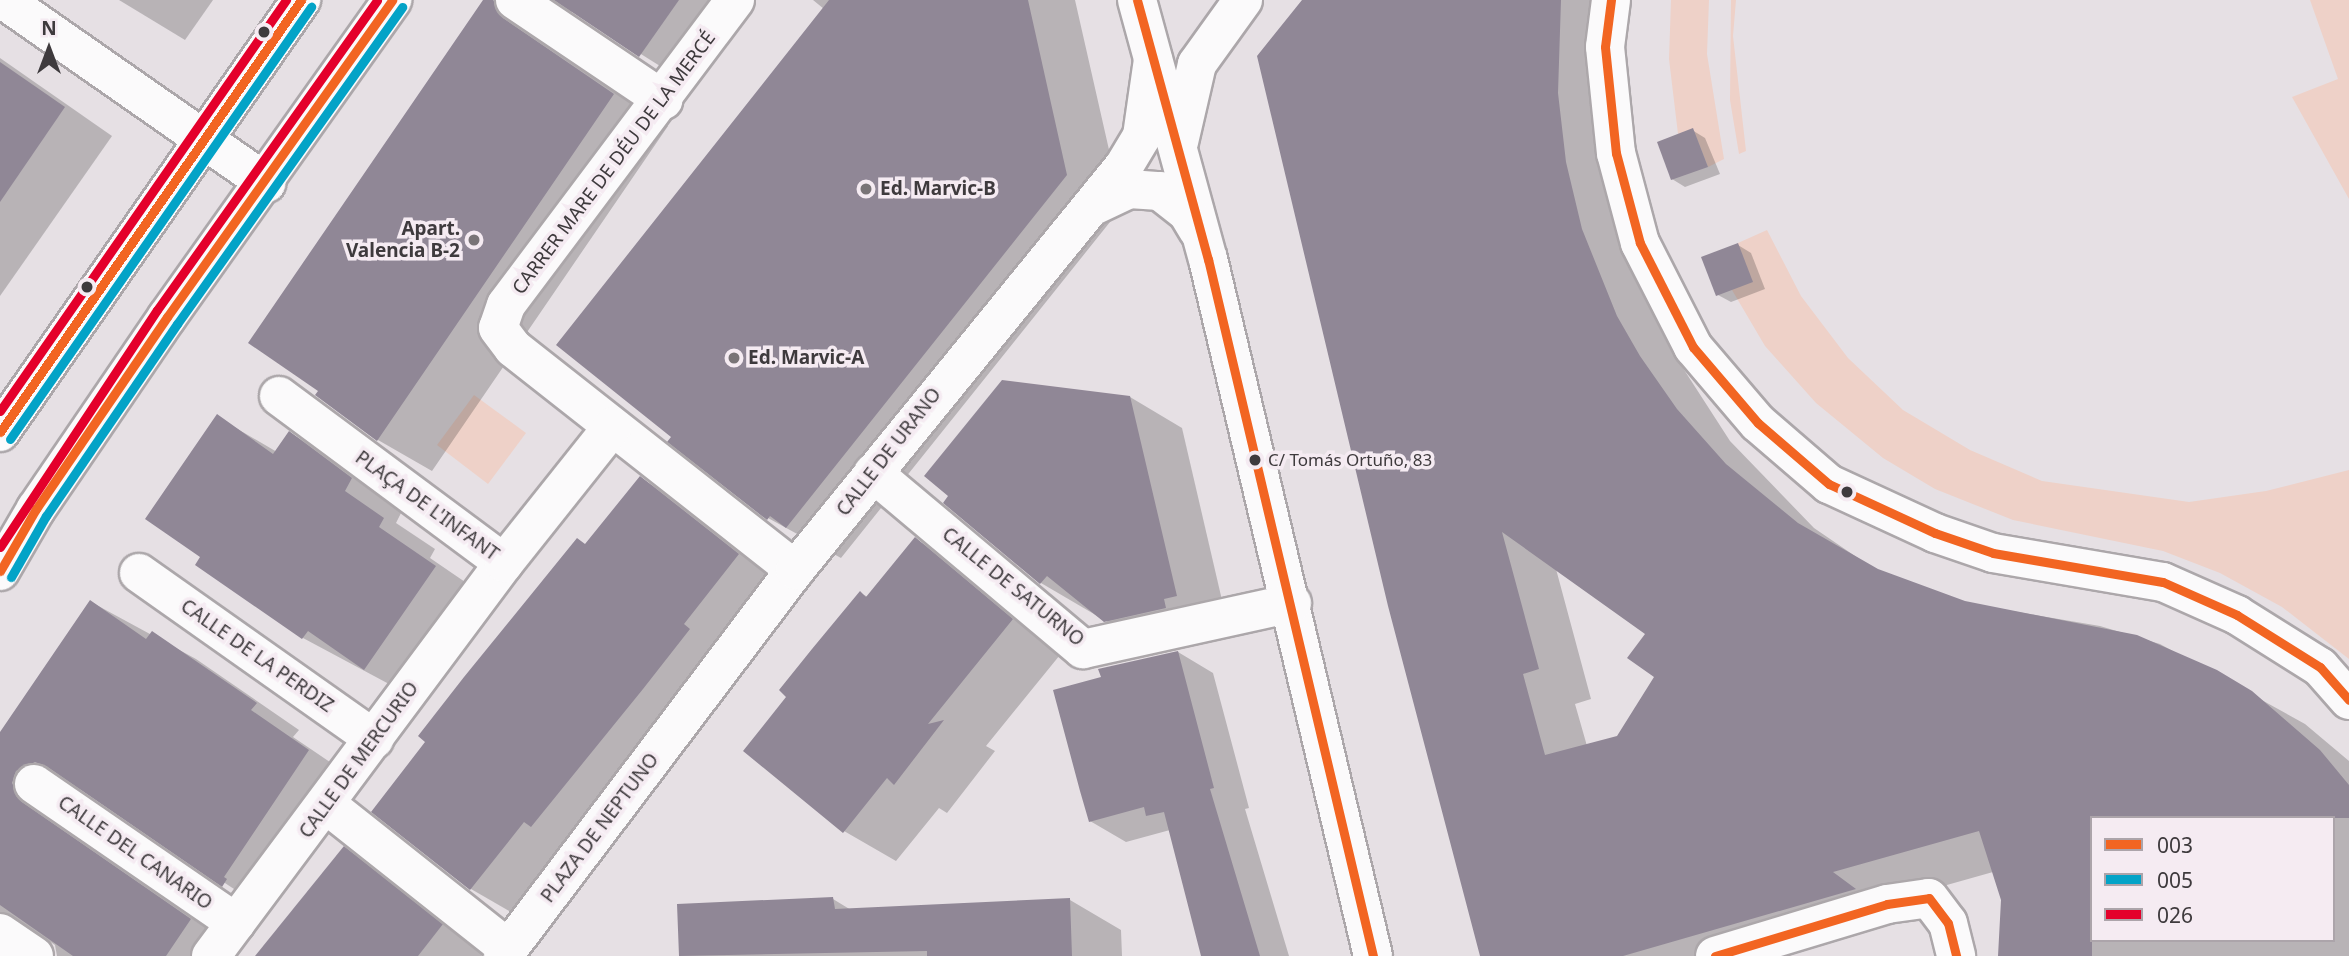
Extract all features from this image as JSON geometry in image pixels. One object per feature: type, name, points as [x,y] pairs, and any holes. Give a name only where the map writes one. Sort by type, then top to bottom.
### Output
[{"type":"street","points":[[4,0],[266,183]]},
{"type":"street","points":[[0,432],[301,0]]},
{"type":"street","points":[[0,571],[36,509],[152,340],[266,183],[392,0]]},
{"type":"street","points":[[516,0],[663,100]]},
{"type":"street","name":"CARRER MARE DE DÉU DE LA MERCÉ","points":[[612,428],[513,348],[498,328],[506,305],[663,100],[735,0]]},
{"type":"street","points":[[1137,0],[1203,238],[1292,603],[1373,956]]},
{"type":"street","points":[[1178,148],[1197,64],[1243,0]]},
{"type":"street","points":[[1611,0],[1605,47],[1616,153],[1640,243],[1693,347],[1758,423],[1829,484],[1935,533],[1993,553],[2163,582],[2238,615],[2320,667],[2349,700]]},
{"type":"street","name":"CALLE DE URANO","points":[[697,700],[795,570],[1124,166],[1142,135],[1150,102],[1153,60]]},
{"type":"street","points":[[1086,210],[1129,188],[1160,191],[1186,212],[1203,238]]},
{"type":"street","name":"PLAÇA DE L'INFANT","points":[[279,397],[504,563],[612,428]]},
{"type":"street","points":[[612,428],[795,570]]},
{"type":"street","name":"CALLE DE SATURNO","points":[[873,473],[1083,649],[1292,603]]},
{"type":"street","name":"CALLE DE MERCURIO","points":[[211,956],[327,805],[504,563]]},
{"type":"street","name":"CALLE DE LA PERDIZ","points":[[139,573],[374,739]]},
{"type":"street","name":"PLAZA DE NEPTUNO","points":[[506,953],[697,700]]},
{"type":"street","name":"CALLE DEL CANARIO","points":[[34,784],[236,923]]},
{"type":"street","points":[[327,805],[506,953]]},
{"type":"street","points":[[1715,956],[1887,904],[1929,898],[1952,940]]},
{"type":"street","points":[[0,933],[34,956]]},
{"type":"shaded area","points":[[1671,0],[1709,0],[1707,54],[1724,159],[1708,167],[1693,129],[1678,134],[1669,59]]},
{"type":"shaded area","points":[[1731,0],[1736,0],[1733,36],[1746,151],[1739,154],[1730,100]]},
{"type":"shaded area","points":[[2310,0],[2349,0],[2349,199],[2292,97],[2338,79]]},
{"type":"shaded area","points":[[1767,230],[1801,296],[1848,358],[1903,410],[1970,450],[2042,481],[2189,502],[2266,491],[2349,470],[2349,659],[2282,607],[2220,573],[2163,551],[2013,520],[1935,489],[1883,458],[1816,403],[1765,346],[1732,290],[1738,243]]},
{"type":"shaded area","points":[[474,395],[526,433],[488,484],[437,445]]},
{"type":"building","name":"Apart. Valencia B-2","points":[[483,0],[493,0],[503,18],[614,94],[377,441],[315,395],[318,391],[248,343]]},
{"type":"building","points":[[554,0],[679,0],[639,57]]},
{"type":"building","points":[[829,0],[1028,0],[1067,175],[786,528],[770,516],[767,520],[667,442],[671,437],[556,345]]},
{"type":"building","points":[[1302,0],[1561,0],[1558,93],[1566,162],[1582,229],[1617,316],[1640,356],[1677,409],[1726,464],[1798,523],[1878,569],[1965,601],[2137,635],[2217,670],[2252,691],[2320,750],[2349,785],[2349,818],[2090,816],[2092,956],[1998,956],[2001,900],[1979,831],[1833,872],[1856,889],[1623,956],[1480,956],[1388,606],[1257,56]],"holes":[[[1502,532],[1645,634],[1627,658],[1654,677],[1617,736],[1545,755],[1523,674],[1539,669]]]},
{"type":"building","points":[[0,62],[65,107],[0,202]]},
{"type":"building","points":[[1693,128],[1708,167],[1671,180],[1657,142]]},
{"type":"building","points":[[1738,243],[1753,282],[1716,296],[1701,257]]},
{"type":"building","points":[[1002,380],[1130,396],[1177,596],[1164,599],[1166,608],[1104,622],[1047,576],[1040,584],[943,503],[948,496],[924,476]]},
{"type":"building","points":[[217,414],[273,454],[289,431],[352,478],[345,491],[384,518],[379,527],[436,566],[364,670],[308,631],[302,639],[195,565],[200,557],[145,519]]},
{"type":"building","points":[[640,476],[739,554],[684,624],[690,629],[643,689],[531,827],[524,822],[470,890],[371,812],[425,742],[418,736],[464,677],[577,538],[585,544]]},
{"type":"building","points":[[915,537],[1013,619],[928,724],[944,720],[894,785],[887,778],[843,833],[743,751],[786,697],[779,690],[860,591],[866,597]]},
{"type":"building","points":[[90,600],[146,639],[152,631],[257,703],[251,710],[309,750],[224,877],[227,879],[222,887],[46,766],[35,762],[16,771],[12,783],[22,802],[191,919],[166,956],[73,956],[0,905],[0,732]]},
{"type":"building","points":[[1178,651],[1214,788],[1210,789],[1260,956],[1201,956],[1164,812],[1146,816],[1144,807],[1089,822],[1080,791],[1053,690],[1101,677],[1098,669]]},
{"type":"building","points":[[344,846],[443,924],[418,956],[255,956]]},
{"type":"building","points":[[833,897],[835,909],[1070,898],[1072,956],[927,956],[927,951],[679,956],[677,904]]},
{"type":"transit line","name":"026","points":[[0,411],[286,0]]},
{"type":"transit line","name":"003","points":[[0,432],[301,0]]},
{"type":"transit line","name":"026","points":[[0,547],[157,310],[377,0]]},
{"type":"transit line","name":"003","points":[[0,571],[36,509],[167,317],[392,0]]},
{"type":"transit line","name":"003","points":[[1137,0],[1208,259],[1373,956]]},
{"type":"transit line","name":"003","points":[[1611,0],[1605,47],[1616,153],[1640,243],[1693,347],[1758,423],[1829,484],[1935,533],[1993,553],[2163,582],[2237,615],[2320,667],[2349,700]]},
{"type":"transit line","name":"005","points":[[10,439],[311,7]]},
{"type":"transit line","name":"005","points":[[11,577],[46,516],[177,324],[402,7]]},
{"type":"transit line","name":"003","points":[[1715,956],[1887,904],[1929,898],[1948,923],[1956,956]]},
{"type":"place","name":"Ed. Marvic-B","points":[[866,189]]},
{"type":"place","name":"Apart. Valencia B-2","points":[[474,240]]},
{"type":"place","name":"Ed. Marvic-A","points":[[734,358]]},
{"type":"place","name":"C/ Tomás Ortuño, 83","points":[[1255,460]]}]
